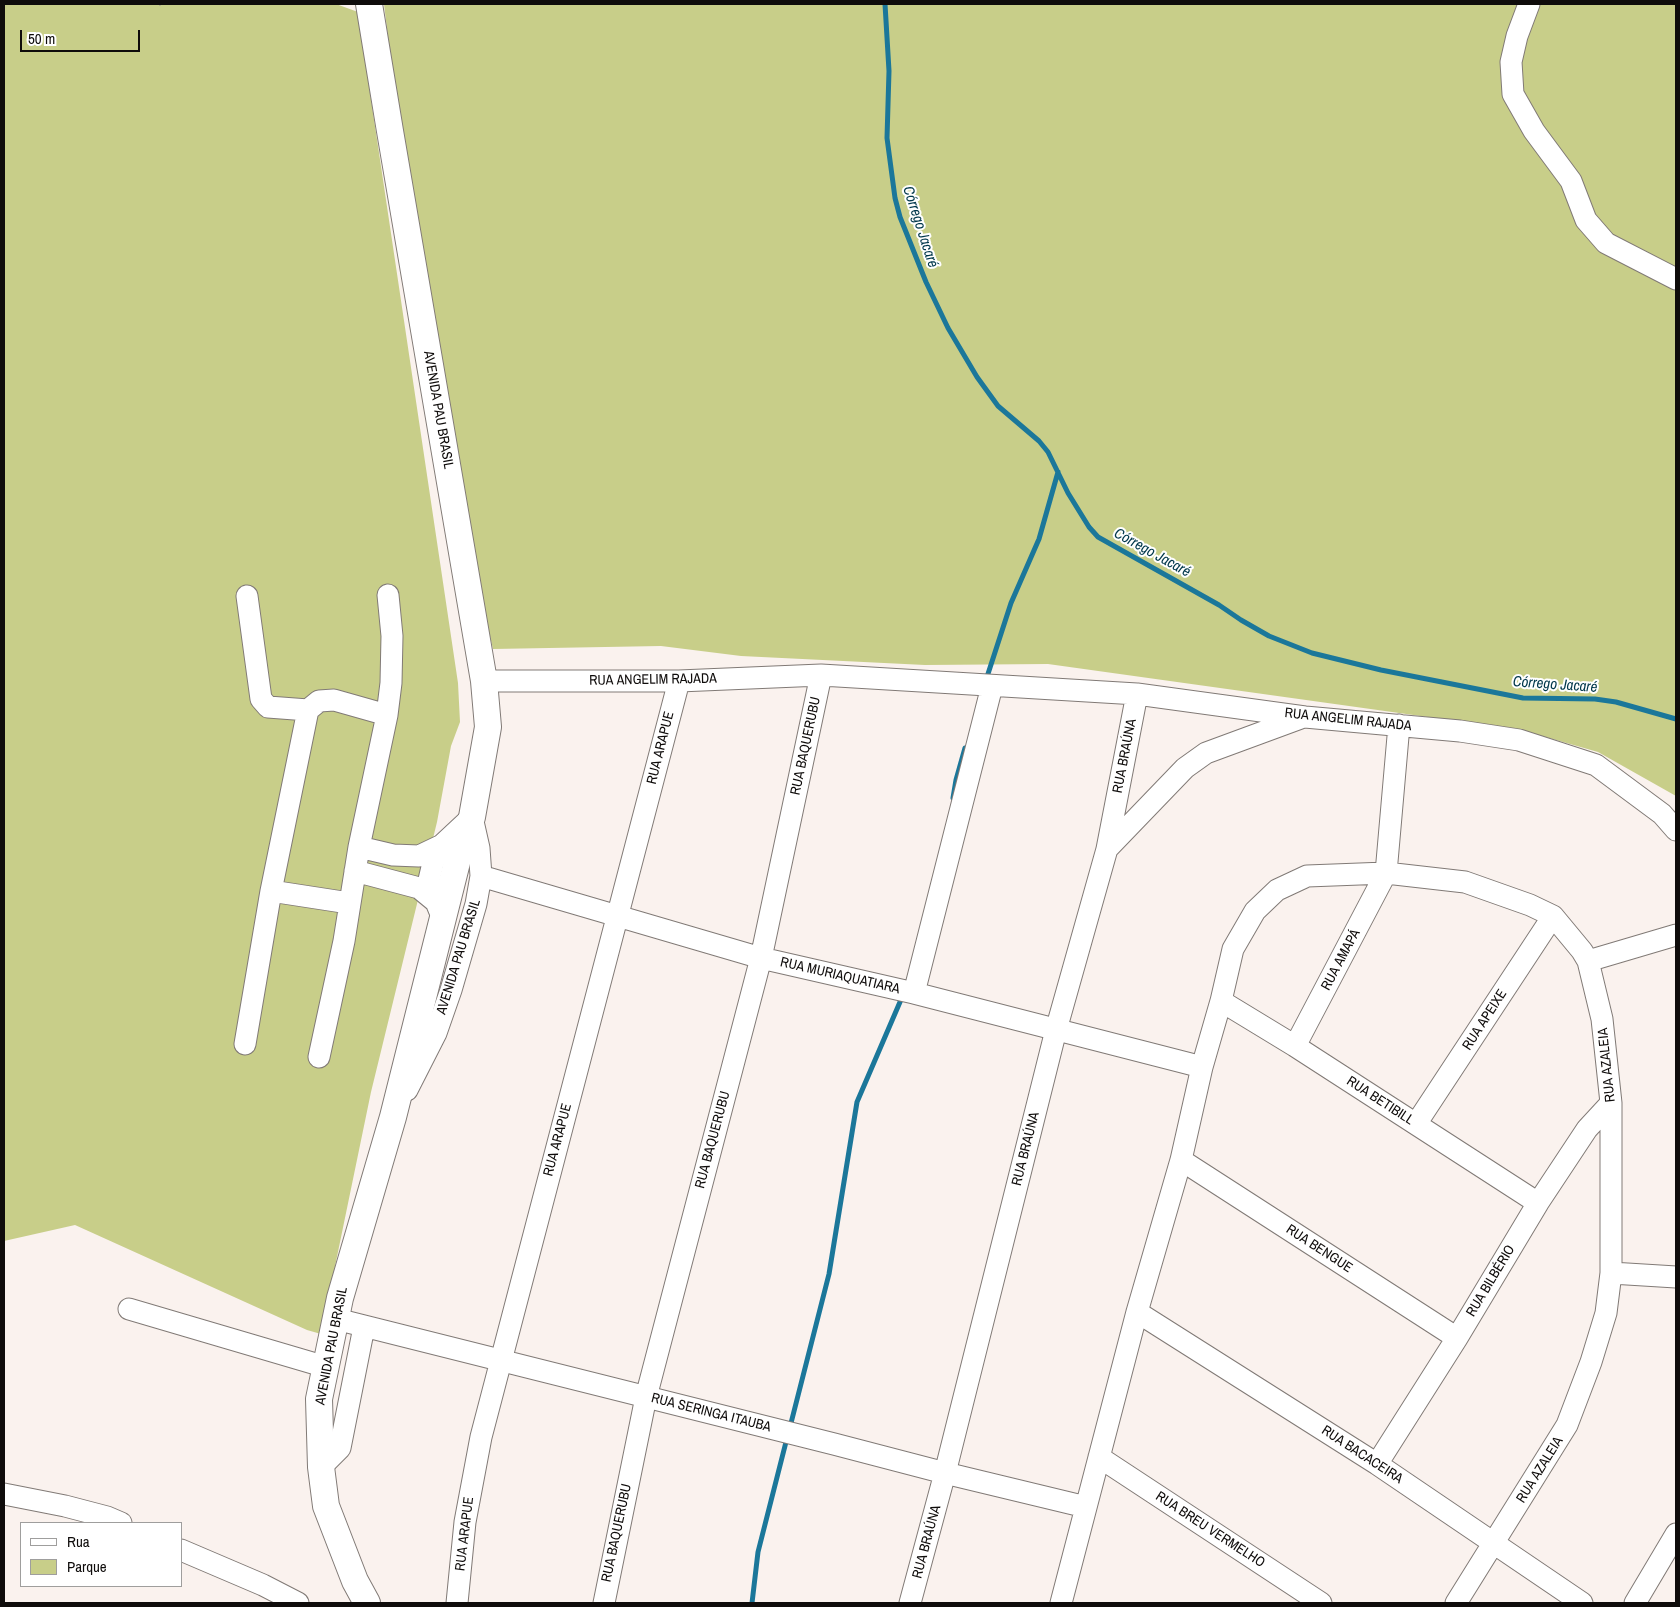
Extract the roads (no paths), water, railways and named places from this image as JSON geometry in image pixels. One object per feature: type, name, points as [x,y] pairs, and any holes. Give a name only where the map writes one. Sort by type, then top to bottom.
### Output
[{"type":"main road","name":"AVENIDA PAU BRASIL","points":[[367,1603],[355,1581],[326,1506],[321,1467],[319,1399],[340,1298],[393,1117],[458,858],[472,817],[488,727],[484,681],[369,4]]},
{"type":"street","points":[[1529,4],[1517,36],[1511,62],[1513,94],[1534,131],[1571,181],[1586,220],[1606,243],[1676,279]]},
{"type":"street","points":[[319,1057],[344,941],[359,847],[387,715],[391,683],[392,636],[388,595]]},
{"type":"street","points":[[247,596],[261,699],[268,707],[308,710],[319,702],[334,700],[387,715]]},
{"type":"street","name":"RUA ANGELIM RAJADA","points":[[484,681],[679,681],[821,675],[1137,694],[1305,717],[1460,731],[1519,740],[1596,765],[1662,814],[1676,830]]},
{"type":"street","name":"RUA BAQUERUBU","points":[[604,1603],[646,1397],[761,958],[821,675]]},
{"type":"street","name":"RUA ARAPUE","points":[[457,1603],[465,1522],[481,1436],[679,681]]},
{"type":"street","points":[[906,991],[985,686]]},
{"type":"street","name":"RUA BRAÚNA","points":[[910,1603],[945,1473],[1056,1030],[1107,849],[1137,694]]},
{"type":"street","points":[[245,1044],[271,891],[308,710]]},
{"type":"street","points":[[1107,849],[1185,768],[1206,753],[1305,717]]},
{"type":"street","points":[[1386,874],[1399,725]]},
{"type":"street","points":[[359,847],[393,855],[419,856],[442,845],[472,817]]},
{"type":"street","name":"AVENIDA PAU BRASIL","points":[[393,1117],[439,1024],[476,904],[481,876],[479,848],[472,817]]},
{"type":"street","points":[[428,895],[433,863],[442,845]]},
{"type":"street","points":[[355,871],[419,888],[436,902],[443,920]]},
{"type":"street","name":"RUA AZALEIA","points":[[1061,1603],[1137,1312],[1181,1160],[1202,1067],[1221,1001],[1233,949],[1255,911],[1277,890],[1307,876],[1386,874],[1465,882],[1530,905],[1553,916],[1588,961],[1602,1019],[1611,1103],[1612,1274],[1606,1312],[1591,1362],[1567,1426],[1456,1603]]},
{"type":"street","name":"RUA AMAPÁ","points":[[1295,1046],[1386,874]]},
{"type":"street","name":"RUA MURIAQUATIARA","points":[[481,876],[761,958],[906,991],[1202,1067]]},
{"type":"street","points":[[271,891],[350,903]]},
{"type":"street","name":"RUA APEIXE","points":[[1416,1124],[1553,916]]},
{"type":"street","points":[[1588,961],[1676,935]]},
{"type":"street","name":"RUA BETIBILL","points":[[1221,1001],[1295,1046],[1538,1203]]},
{"type":"street","name":"RUA BILBÉRIO","points":[[1377,1464],[1458,1338],[1538,1203],[1587,1129],[1611,1103]]},
{"type":"street","name":"RUA BENGUE","points":[[1181,1160],[1458,1338]]},
{"type":"street","points":[[1612,1274],[1676,1277]]},
{"type":"street","points":[[129,1309],[326,1367]]},
{"type":"street","name":"RUA BACACEIRA","points":[[1137,1312],[1377,1464],[1582,1603]]},
{"type":"street","name":"RUA SERINGA ITAUBA","points":[[336,1319],[945,1473],[1086,1506]]},
{"type":"street","points":[[321,1467],[340,1448],[364,1326]]},
{"type":"street","name":"RUA BREU VERMELHO","points":[[1099,1457],[1321,1603]]},
{"type":"street","points":[[4,1494],[65,1506],[119,1522]]},
{"type":"street","points":[[1635,1603],[1676,1534]]},
{"type":"street","points":[[182,1550],[263,1585],[298,1603]]},
{"type":"waterway","name":"Córrego Jacaré","points":[[885,4],[889,71],[887,138],[895,198],[900,217],[926,282],[948,328],[977,377],[998,406],[1039,441],[1048,452],[1068,493],[1089,527],[1098,537],[1219,605],[1269,636],[1312,653],[1381,670],[1523,698],[1595,699],[1616,702],[1676,719]]},
{"type":"waterway","points":[[986,680],[1011,603],[1039,539],[1058,472]]},
{"type":"waterway","points":[[953,798],[965,748]]},
{"type":"waterway","points":[[790,1427],[829,1274],[857,1102],[903,995]]},
{"type":"waterway","points":[[752,1603],[758,1552],[787,1438]]}]
